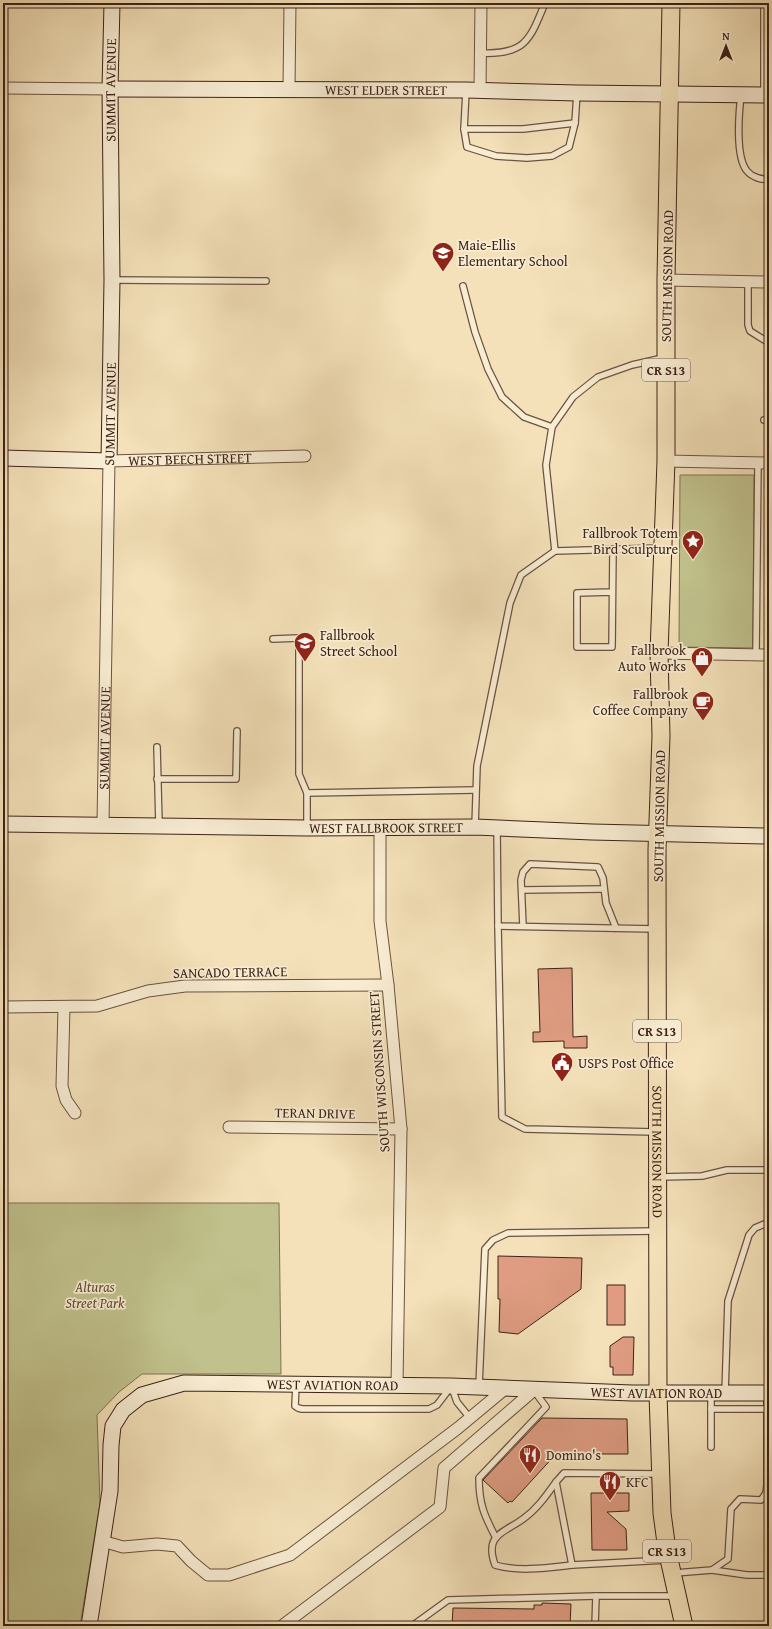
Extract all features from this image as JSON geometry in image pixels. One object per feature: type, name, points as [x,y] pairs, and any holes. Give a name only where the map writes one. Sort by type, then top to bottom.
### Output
[{"type":"main road","name":"SOUTH MISSION ROAD","points":[[671,3],[666,280],[666,461],[660,653],[661,736],[657,929],[658,1394],[662,1513],[671,1567],[684,1626]]},
{"type":"street","name":"SUMMIT AVENUE","points":[[103,824],[112,280],[110,89],[112,3]]},
{"type":"street","points":[[289,89],[290,3]]},
{"type":"street","points":[[480,90],[481,3]]},
{"type":"street","name":"WEST ELDER STREET","points":[[3,88],[480,90],[577,93],[767,95]]},
{"type":"street","points":[[666,280],[769,282]]},
{"type":"street","name":"WEST BEECH STREET","points":[[3,458],[109,460],[305,456]]},
{"type":"street","points":[[666,461],[769,463]]},
{"type":"street","points":[[660,653],[769,656]]},
{"type":"street","name":"WEST FALLBROOK STREET","points":[[3,824],[103,824],[307,828],[475,827],[658,834],[769,836]]},
{"type":"street","name":"SOUTH WISCONSIN STREET","points":[[380,828],[380,921],[388,985],[401,1129],[397,1386]]},
{"type":"street","name":"SANCADO TERRACE","points":[[3,1007],[64,1008],[97,1006],[148,991],[185,986],[388,985]]},
{"type":"street","points":[[64,1008],[62,1086],[66,1100],[75,1113]]},
{"type":"street","name":"TERAN DRIVE","points":[[229,1127],[401,1129]]},
{"type":"street","name":"WEST AVIATION ROAD","points":[[89,1626],[110,1491],[113,1426],[123,1410],[142,1395],[184,1383],[451,1386],[658,1394],[768,1393]]},
{"type":"street","points":[[102,1541],[123,1547],[157,1544],[176,1546],[208,1575],[229,1574],[290,1555],[470,1418],[506,1388]]},
{"type":"street","points":[[282,1626],[440,1507],[444,1468],[534,1390]]},
{"type":"lane","points":[[481,53],[498,54],[520,46],[533,33],[545,3]]},
{"type":"lane","points":[[764,3],[767,95]]},
{"type":"lane","points":[[466,90],[464,129],[467,147],[496,156],[527,158],[552,156],[569,147],[575,123],[577,93]]},
{"type":"lane","points":[[741,95],[740,147],[743,164],[746,170],[753,176],[769,179]]},
{"type":"lane","points":[[464,129],[523,128],[575,123]]},
{"type":"lane","points":[[112,280],[266,281]]},
{"type":"lane","points":[[748,281],[748,325],[750,331],[769,343]]},
{"type":"lane","points":[[463,286],[475,332],[488,369],[502,397],[524,417],[552,427]]},
{"type":"lane","points":[[555,551],[546,465],[552,427],[573,397],[598,377],[632,365],[666,358]]},
{"type":"lane","points":[[756,655],[758,463]]},
{"type":"lane","points":[[475,827],[477,766],[510,603],[521,575],[555,551],[664,548]]},
{"type":"lane","points":[[612,592],[577,594],[577,648],[612,648],[614,549]]},
{"type":"lane","points":[[273,639],[299,638],[299,774],[308,793],[307,828]]},
{"type":"lane","points":[[158,779],[236,779],[237,731]]},
{"type":"lane","points":[[157,747],[159,825]]},
{"type":"lane","points":[[308,793],[476,790]]},
{"type":"lane","points":[[498,828],[498,926],[502,1117],[525,1129],[658,1132]]},
{"type":"lane","points":[[523,926],[523,872],[530,864],[598,867],[603,878],[606,903],[616,928]]},
{"type":"lane","points":[[522,890],[604,889]]},
{"type":"lane","points":[[498,926],[657,929]]},
{"type":"lane","points":[[658,1177],[702,1176],[727,1170],[769,1170]]},
{"type":"lane","points":[[711,1447],[711,1409],[718,1393],[728,1301],[749,1235],[754,1228],[769,1222]]},
{"type":"lane","points":[[479,1387],[485,1250],[493,1240],[508,1233],[658,1231]]},
{"type":"lane","points":[[296,1384],[295,1406],[302,1409],[429,1409],[442,1400],[451,1386]]},
{"type":"lane","points":[[451,1386],[457,1402],[470,1418]]},
{"type":"lane","points":[[496,1538],[483,1513],[479,1494],[479,1478],[546,1407],[534,1390]]},
{"type":"lane","points":[[761,1500],[766,1493],[767,1485],[768,1393]]},
{"type":"lane","points":[[711,1409],[767,1409]]},
{"type":"lane","points":[[660,1474],[564,1473],[540,1504],[523,1520],[499,1534],[492,1546],[494,1565],[504,1568],[534,1569],[572,1565],[671,1567],[769,1575]]},
{"type":"lane","points":[[556,1482],[572,1565]]},
{"type":"lane","points":[[712,1570],[728,1559],[731,1509],[740,1499],[769,1500]]},
{"type":"lane","points":[[595,1626],[596,1596]]},
{"type":"lane","points":[[412,1626],[448,1600],[596,1596],[677,1596]]},
{"type":"green space","points":[[680,475],[754,475],[753,648],[679,647]]},
{"type":"green space","name":"Alturas Street Park","points":[[3,1203],[279,1203],[281,1374],[142,1374],[119,1392],[97,1415],[100,1503],[80,1626],[3,1626]]},
{"type":"building","points":[[572,968],[573,1037],[587,1036],[587,1048],[564,1048],[564,1041],[533,1042],[533,1032],[540,1032],[538,969]]},
{"type":"building","points":[[498,1256],[582,1258],[581,1289],[518,1334],[499,1332],[500,1299],[498,1299]]},
{"type":"building","points":[[607,1285],[625,1285],[625,1325],[607,1325]]},
{"type":"building","points":[[623,1337],[634,1337],[633,1375],[613,1375],[613,1367],[610,1367],[610,1346]]},
{"type":"building","points":[[542,1418],[627,1419],[628,1454],[556,1454],[512,1502],[510,1501],[508,1503],[483,1480]]},
{"type":"building","points":[[591,1493],[629,1493],[629,1511],[607,1512],[626,1529],[627,1550],[592,1550]]},
{"type":"building","points":[[542,1603],[571,1604],[570,1626],[452,1626],[453,1608],[534,1609],[534,1605],[542,1605]]},
{"type":"place","name":"Maie-Ellis Elementary School","points":[[443,272]]},
{"type":"place","name":"Fallbrook Totem Bird Sculpture","points":[[693,560]]},
{"type":"place","name":"Fallbrook Street School","points":[[305,662]]},
{"type":"place","name":"Fallbrook Auto Works","points":[[702,678]]},
{"type":"place","name":"Fallbrook Coffee Company","points":[[703,722]]},
{"type":"place","name":"USPS Post Office","points":[[562,1082]]},
{"type":"place","name":"Domino's","points":[[530,1474]]},
{"type":"place","name":"KFC","points":[[610,1502]]}]
